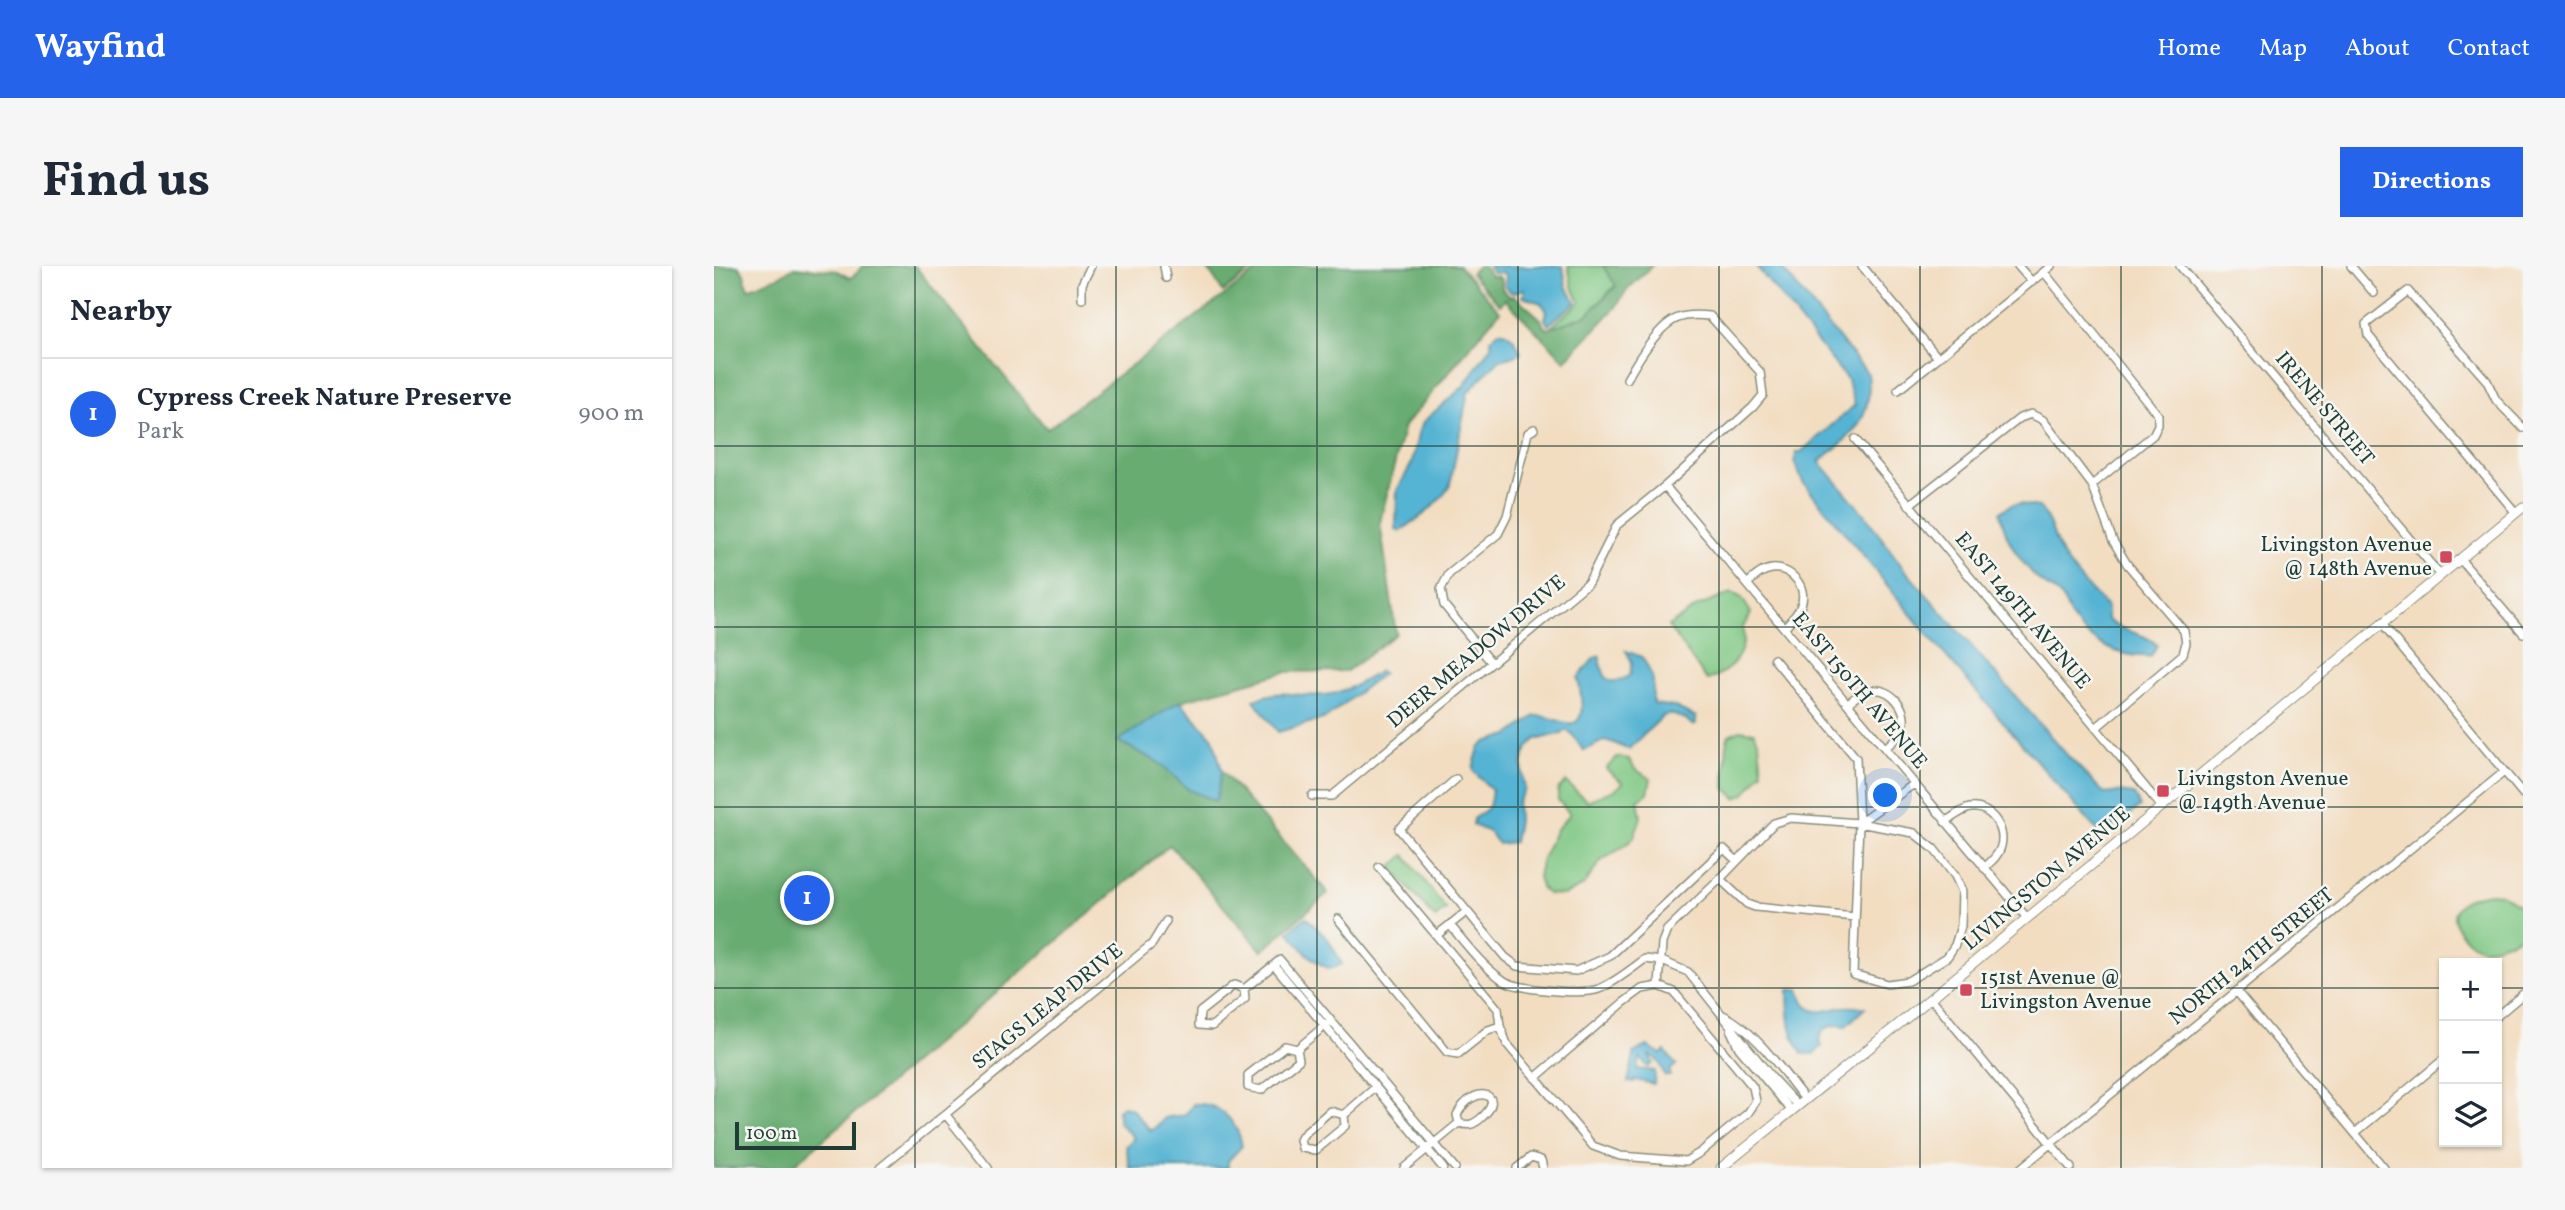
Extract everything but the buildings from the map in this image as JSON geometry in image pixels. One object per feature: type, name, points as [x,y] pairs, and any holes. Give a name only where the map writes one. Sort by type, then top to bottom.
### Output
[{"type":"street","points":[[1082,299],[1082,284],[1091,266]]},
{"type":"street","points":[[1164,266],[1166,278]]},
{"type":"street","points":[[1862,266],[1938,358]]},
{"type":"street","points":[[2018,266],[2032,282]]},
{"type":"street","points":[[1898,390],[2051,266]]},
{"type":"street","name":"IRENE STREET","points":[[2180,266],[2440,576]]},
{"type":"street","points":[[2351,266],[2374,293]]},
{"type":"street","points":[[2043,272],[2158,415],[2158,425],[2153,435],[2092,485]]},
{"type":"street","points":[[2519,510],[2368,335],[2366,324],[2407,291],[2487,381],[2496,400],[2523,429]]},
{"type":"street","name":"DEER MEADOW DRIVE","points":[[1312,796],[1332,796],[1588,583],[1617,525],[1665,486],[1763,395],[1760,372],[1710,316],[1691,315],[1672,321],[1640,354],[1627,379]]},
{"type":"street","points":[[1909,505],[2020,418],[2031,414],[2043,420],[2092,485],[2113,541],[2127,564],[2184,631],[2186,643],[2183,654],[2096,727]]},
{"type":"street","points":[[1491,662],[1444,605],[1441,589],[1449,573],[1498,534],[1507,516],[1528,433],[1534,429]]},
{"type":"street","name":"EAST 149TH AVENUE","points":[[1855,439],[2161,806]]},
{"type":"street","name":"EAST 150TH AVENUE","points":[[1665,486],[2027,918]]},
{"type":"street","name":"LIVINGSTON AVENUE","points":[[1721,1168],[1931,998],[2519,510]]},
{"type":"street","points":[[2460,559],[2523,633]]},
{"type":"street","points":[[1748,583],[1759,573],[1771,569],[1785,570],[1795,576],[1802,590],[1802,603],[1784,628]]},
{"type":"street","points":[[2381,623],[2523,794]]},
{"type":"street","points":[[1659,986],[1662,943],[1667,929],[1774,823],[1791,818],[1859,824],[1914,833],[1934,849],[1955,876],[1962,891],[1961,926],[1955,945],[1947,957],[1908,981],[1887,984],[1853,974],[1859,824],[1856,758],[1774,659]]},
{"type":"street","points":[[1848,703],[1864,692],[1874,690],[1891,695],[1900,704],[1904,712],[1903,728],[1885,748]]},
{"type":"street","name":"NORTH 24TH STREET","points":[[2021,1168],[2504,772]]},
{"type":"street","points":[[1456,779],[1399,829],[1466,912],[1505,957],[1517,966],[1576,971],[1610,956],[1724,849],[1737,861]]},
{"type":"street","points":[[1859,824],[1914,784]]},
{"type":"street","points":[[1945,822],[1968,808],[1983,810],[1996,820],[2002,843],[1996,856],[1984,868]]},
{"type":"street","points":[[1379,867],[1498,1009],[1500,1026],[1507,1044],[1535,1078],[1592,1146],[1620,1156],[1686,1161],[1748,1113],[1756,1101],[1753,1087],[1674,992],[1659,986],[1642,989],[1623,1003],[1535,1078]]},
{"type":"street","points":[[1720,879],[1747,904],[1755,907],[1855,917]]},
{"type":"street","points":[[1437,935],[1466,912]]},
{"type":"street","points":[[1338,919],[1447,1052],[1458,1054],[1488,1030],[1500,1026]]},
{"type":"street","name":"STAGS LEAP DRIVE","points":[[880,1168],[1152,944],[1166,921]]},
{"type":"street","points":[[1450,925],[1486,967],[1505,983],[1540,991],[1596,991],[1645,959],[1662,961],[1688,972],[1723,1015],[1739,1048],[1797,1104]]},
{"type":"street","points":[[1244,989],[1277,963],[1327,1023],[1375,1088],[1443,1168]]},
{"type":"street","points":[[1234,985],[1244,989],[1245,999],[1212,1026],[1199,1025],[1197,1021],[1200,1012],[1234,985]]},
{"type":"street","points":[[2237,992],[2384,1168]]},
{"type":"street","points":[[2502,1012],[2523,994]]},
{"type":"street","points":[[1931,998],[2071,1168]]},
{"type":"street","points":[[1723,1015],[1747,1031],[1797,1104]]},
{"type":"street","points":[[1297,1049],[1327,1023]]},
{"type":"street","points":[[1327,1023],[1353,1045],[1455,1168]]},
{"type":"street","points":[[1285,1046],[1297,1049],[1299,1060],[1261,1090],[1248,1087],[1248,1075],[1285,1046]]},
{"type":"street","points":[[2355,1133],[2439,1063]]},
{"type":"street","points":[[1344,1115],[1382,1082]]},
{"type":"street","points":[[1477,1094],[1490,1098],[1491,1110],[1475,1124],[1459,1123],[1457,1115],[1460,1108],[1477,1094]]},
{"type":"street","points":[[1330,1111],[1344,1115],[1345,1126],[1316,1150],[1302,1148],[1300,1140],[1303,1135],[1330,1111]]},
{"type":"street","points":[[946,1115],[988,1168]]},
{"type":"street","points":[[1404,1168],[1459,1123]]},
{"type":"street","points":[[1517,1168],[1531,1157],[1541,1160],[1543,1168]]},
{"type":"green space","points":[[714,266],[738,266],[744,274],[748,289],[794,267],[837,271],[850,278],[862,266],[915,266],[1047,429],[1263,266],[1459,266],[1500,311],[1404,426],[1380,522],[1396,634],[1347,671],[1285,672],[1181,701],[1118,741],[1158,762],[1189,790],[1215,801],[1222,771],[1328,893],[1262,951],[1170,845],[790,1168],[714,1168]]},
{"type":"green space","points":[[1206,266],[1257,266],[1223,292]]},
{"type":"green space","points":[[1478,266],[1484,266],[1491,276],[1497,276],[1502,281],[1502,289],[1510,297],[1515,296],[1541,319],[1544,327],[1548,329],[1587,315],[1616,286],[1603,266],[1652,266],[1626,291],[1616,307],[1565,361],[1505,299],[1500,305],[1471,273]]},
{"type":"green space","points":[[1568,266],[1603,266],[1616,285],[1587,315],[1553,328],[1551,327],[1580,302],[1572,286]]},
{"type":"green space","points":[[1732,593],[1742,598],[1751,613],[1742,627],[1743,644],[1736,660],[1730,666],[1707,680],[1668,626],[1697,607]]},
{"type":"green space","points":[[1740,730],[1754,732],[1759,743],[1762,772],[1745,794],[1736,798],[1725,788],[1727,741],[1729,735]]},
{"type":"green space","points":[[1617,757],[1629,759],[1635,769],[1651,779],[1648,793],[1638,800],[1641,817],[1634,837],[1601,861],[1583,886],[1564,895],[1547,894],[1538,877],[1541,862],[1555,831],[1570,814],[1558,800],[1558,789],[1566,782],[1587,801],[1614,790],[1623,783],[1606,769]]},
{"type":"green space","points":[[1405,855],[1446,909],[1435,918],[1391,867]]},
{"type":"green space","points":[[2491,893],[2501,894],[2522,907],[2523,933],[2512,941],[2491,947],[2477,947],[2461,933],[2454,914],[2460,904],[2468,899]]},
{"type":"water","points":[[1489,266],[1563,266],[1566,286],[1576,302],[1548,325],[1545,319],[1547,311],[1541,303],[1522,296],[1524,289],[1512,293],[1505,286],[1506,277],[1502,272],[1493,273]]},
{"type":"water","points":[[1756,266],[1780,266],[1868,374],[1868,402],[1858,425],[1841,444],[1819,461],[1865,515],[1904,569],[2067,755],[2105,794],[2134,794],[2140,807],[2102,834],[1927,634],[1803,482],[1794,462],[1797,452],[1801,452],[1855,405],[1847,379]]},
{"type":"water","points":[[1500,331],[1511,336],[1521,352],[1499,360],[1468,392],[1450,485],[1428,511],[1400,531],[1396,530],[1397,490],[1412,463],[1419,430],[1424,421],[1463,387],[1491,346],[1491,339]]},
{"type":"water","points":[[2011,505],[2039,507],[2048,520],[2059,550],[2084,583],[2107,607],[2107,619],[2157,645],[2151,656],[2117,651],[2096,641],[2071,617],[2062,598],[2025,565],[2009,541],[2000,512]]},
{"type":"water","points":[[1626,651],[1642,657],[1648,668],[1653,680],[1654,704],[1675,707],[1696,717],[1696,724],[1693,726],[1686,719],[1670,714],[1663,716],[1629,749],[1606,741],[1583,750],[1566,730],[1562,734],[1536,739],[1524,756],[1525,789],[1517,803],[1518,820],[1514,842],[1498,844],[1489,832],[1473,825],[1474,818],[1489,807],[1492,790],[1473,768],[1479,748],[1486,742],[1509,735],[1535,716],[1575,723],[1579,719],[1582,706],[1578,678],[1594,658],[1600,656],[1600,664],[1606,678],[1615,681],[1624,679],[1630,675],[1632,662]]},
{"type":"water","points":[[1380,671],[1383,673],[1326,718],[1278,732],[1254,700],[1282,693],[1314,696],[1331,694],[1353,686]]},
{"type":"water","points":[[1180,701],[1213,738],[1222,771],[1216,801],[1189,790],[1158,762],[1118,741]]},
{"type":"water","points":[[1306,917],[1329,940],[1342,964],[1330,969],[1323,966],[1307,954],[1289,932]]},
{"type":"water","points":[[1799,989],[1806,1005],[1815,1011],[1846,1007],[1865,1008],[1846,1026],[1834,1025],[1824,1029],[1819,1039],[1822,1046],[1814,1054],[1802,1054],[1790,1023],[1788,990]]},
{"type":"water","points":[[1648,1046],[1661,1054],[1665,1051],[1676,1065],[1670,1070],[1670,1076],[1665,1076],[1658,1061],[1649,1055],[1653,1063],[1648,1067],[1640,1058],[1637,1069],[1655,1071],[1654,1084],[1635,1080],[1628,1082],[1633,1053]]},
{"type":"water","points":[[1193,1104],[1211,1106],[1232,1121],[1242,1146],[1228,1161],[1228,1168],[1130,1168],[1126,1146],[1134,1138],[1119,1123],[1117,1111],[1123,1106],[1131,1108],[1151,1131],[1165,1118],[1183,1115]]},
{"type":"place","name":"Livingston Avenue @ 148th Avenue","points":[[2446,557]]},
{"type":"place","name":"Livingston Avenue @ 149th Avenue","points":[[2163,791]]},
{"type":"place","name":"Cypress Creek Nature Preserve","points":[[807,898]]},
{"type":"place","name":"151st Avenue @ Livingston Avenue","points":[[1966,990]]}]
